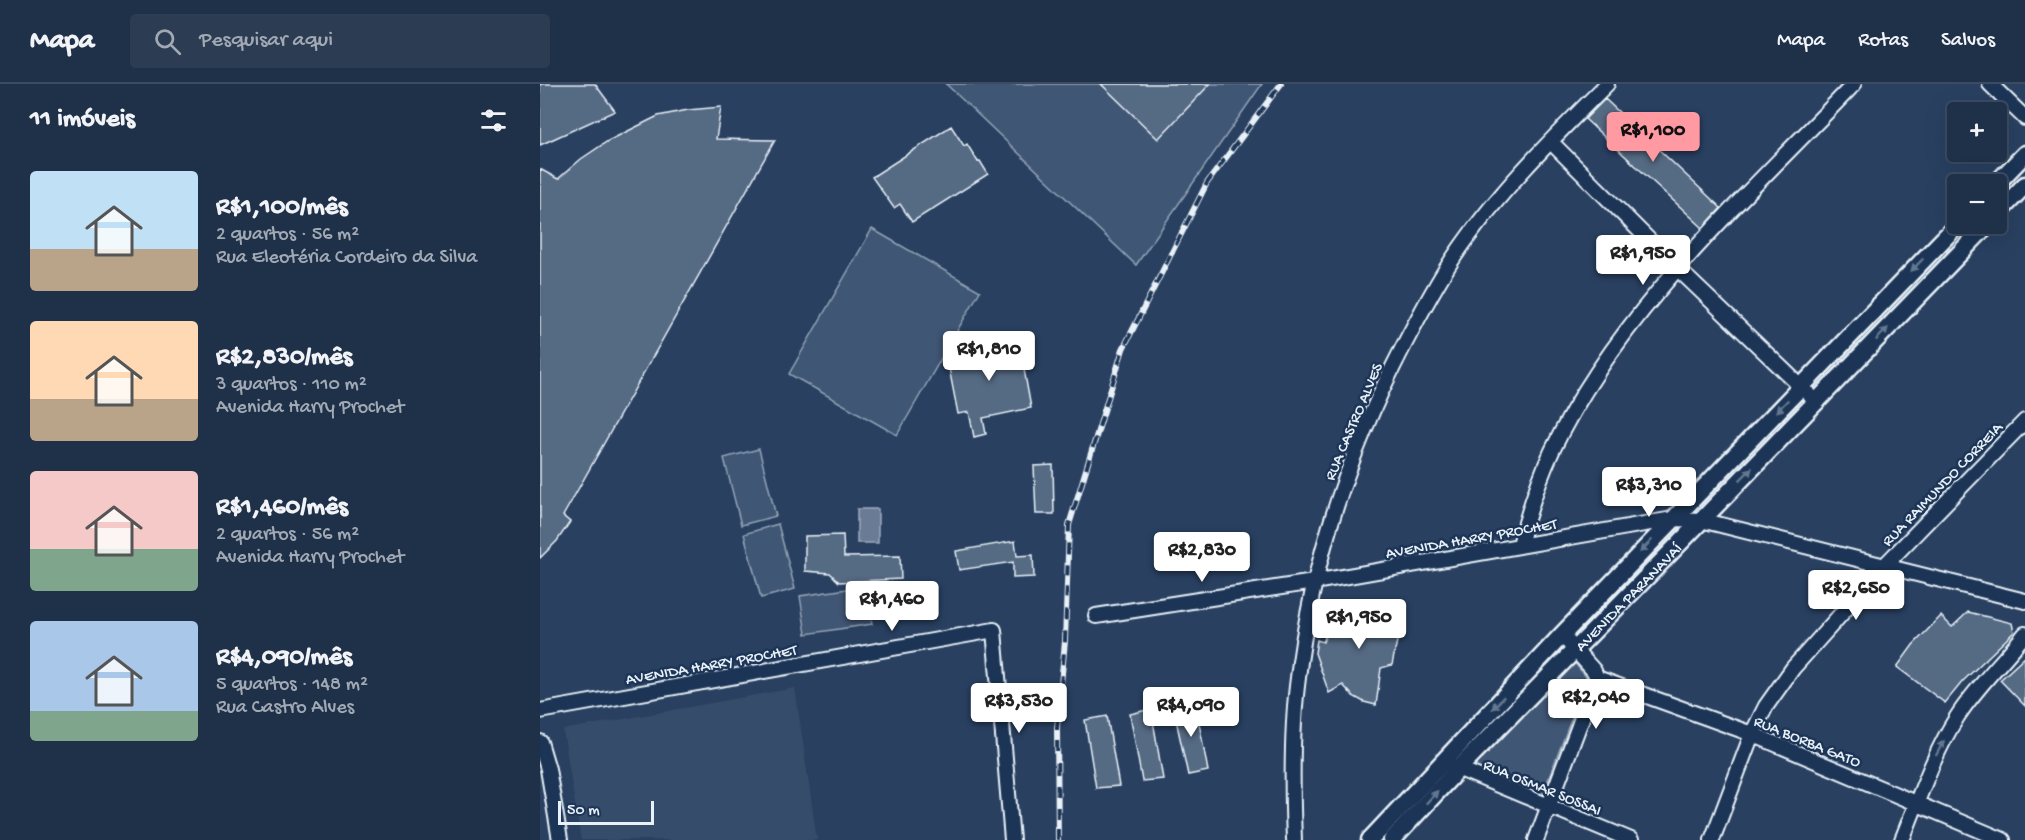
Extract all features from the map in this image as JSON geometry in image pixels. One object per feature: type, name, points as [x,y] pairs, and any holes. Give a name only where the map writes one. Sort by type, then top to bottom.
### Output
[{"type":"main road","points":[[2006,174],[2025,154]]},
{"type":"main road","points":[[2007,204],[2025,185]]},
{"type":"main road","name":"AVENIDA PARANAVAÍ","points":[[1370,840],[1672,519],[1948,234]]},
{"type":"main road","name":"AVENIDA PARANAVAÍ","points":[[1392,840],[1458,769],[1978,234]]},
{"type":"street","name":"RUA CASTRO ALVES","points":[[1294,840],[1292,786],[1297,686],[1314,582],[1331,518],[1363,430],[1421,312],[1455,256],[1500,196],[1607,84]]},
{"type":"street","points":[[1520,545],[1529,507],[1552,451],[1585,391],[1629,329],[1677,268],[1854,84]]},
{"type":"street","points":[[1990,84],[2025,117]]},
{"type":"street","points":[[1551,142],[1677,268],[1817,402]]},
{"type":"street","name":"RUA RAIMUNDO CORREIA","points":[[1712,840],[1752,734],[1766,706],[1793,668],[1885,565],[2025,421]]},
{"type":"street","name":"AVENIDA HARRY PROCHET","points":[[1095,616],[1314,582],[1672,519],[1701,520],[2025,601]]},
{"type":"street","name":"AVENIDA HARRY PROCHET","points":[[540,711],[994,630],[1012,840]]},
{"type":"street","points":[[1902,840],[1936,754],[1957,716],[1984,680],[2025,634]]},
{"type":"street","points":[[1536,840],[1597,678],[1576,648],[1562,635]]},
{"type":"street","name":"RUA BORBA GATO","points":[[1597,678],[1752,734],[2003,840]]},
{"type":"street","points":[[540,742],[548,769],[560,840]]},
{"type":"street","name":"RUA OSMAR SOSSAI","points":[[1442,762],[1631,840]]},
{"type":"shaded area","points":[[946,84],[1262,84],[1136,265]]},
{"type":"shaded area","points":[[872,229],[980,291],[897,435],[789,374]]},
{"type":"shaded area","points":[[759,449],[776,516],[741,525],[724,458]]},
{"type":"shaded area","points":[[857,509],[878,509],[878,543],[857,543]]},
{"type":"shaded area","points":[[778,524],[795,589],[761,598],[744,534]]},
{"type":"shaded area","points":[[867,586],[872,624],[806,634],[800,596]]},
{"type":"shaded area","points":[[1573,661],[1587,678],[1542,796],[1467,765]]},
{"type":"shaded area","points":[[795,688],[817,840],[581,840],[563,730]]},
{"type":"building","points":[[540,84],[595,84],[615,111],[540,145]]},
{"type":"building","points":[[1101,84],[1210,84],[1158,139]]},
{"type":"building","points":[[1605,99],[1721,208],[1703,228],[1585,119]]},
{"type":"building","points":[[721,107],[716,139],[775,140],[563,516],[570,522],[557,541],[540,558],[540,169],[558,179],[581,159],[608,141],[658,116]]},
{"type":"building","points":[[951,126],[964,146],[967,144],[988,174],[912,222],[900,204],[894,208],[872,177]]},
{"type":"building","points":[[999,335],[1001,351],[1020,347],[1031,408],[983,418],[986,434],[974,437],[969,412],[958,414],[948,363],[955,362],[954,357],[970,354],[967,341]]},
{"type":"building","points":[[1053,465],[1054,514],[1036,514],[1034,466]]},
{"type":"building","points":[[843,535],[844,557],[900,556],[901,579],[839,582],[830,573],[805,571],[805,536]]},
{"type":"building","points":[[1015,541],[1017,556],[1033,555],[1034,577],[1013,578],[1013,562],[959,570],[956,551]]},
{"type":"building","points":[[1367,600],[1368,604],[1382,601],[1380,610],[1390,611],[1402,617],[1392,665],[1381,668],[1376,705],[1353,696],[1343,685],[1329,693],[1315,653],[1317,640],[1323,642],[1336,613],[1340,616]]},
{"type":"building","points":[[1968,612],[2012,623],[2014,632],[1963,681],[1945,703],[1897,667],[1913,645],[1941,616],[1952,627]]},
{"type":"building","points":[[2025,657],[2025,706],[2000,680]]},
{"type":"building","points":[[1195,701],[1208,771],[1188,775],[1173,706]]},
{"type":"building","points":[[1151,709],[1163,779],[1142,781],[1130,714]]},
{"type":"building","points":[[1107,716],[1119,786],[1096,788],[1085,720]]},
{"type":"railway","points":[[1058,840],[1057,728],[1065,641],[1069,525],[1123,349],[1207,183],[1281,84]]}]
